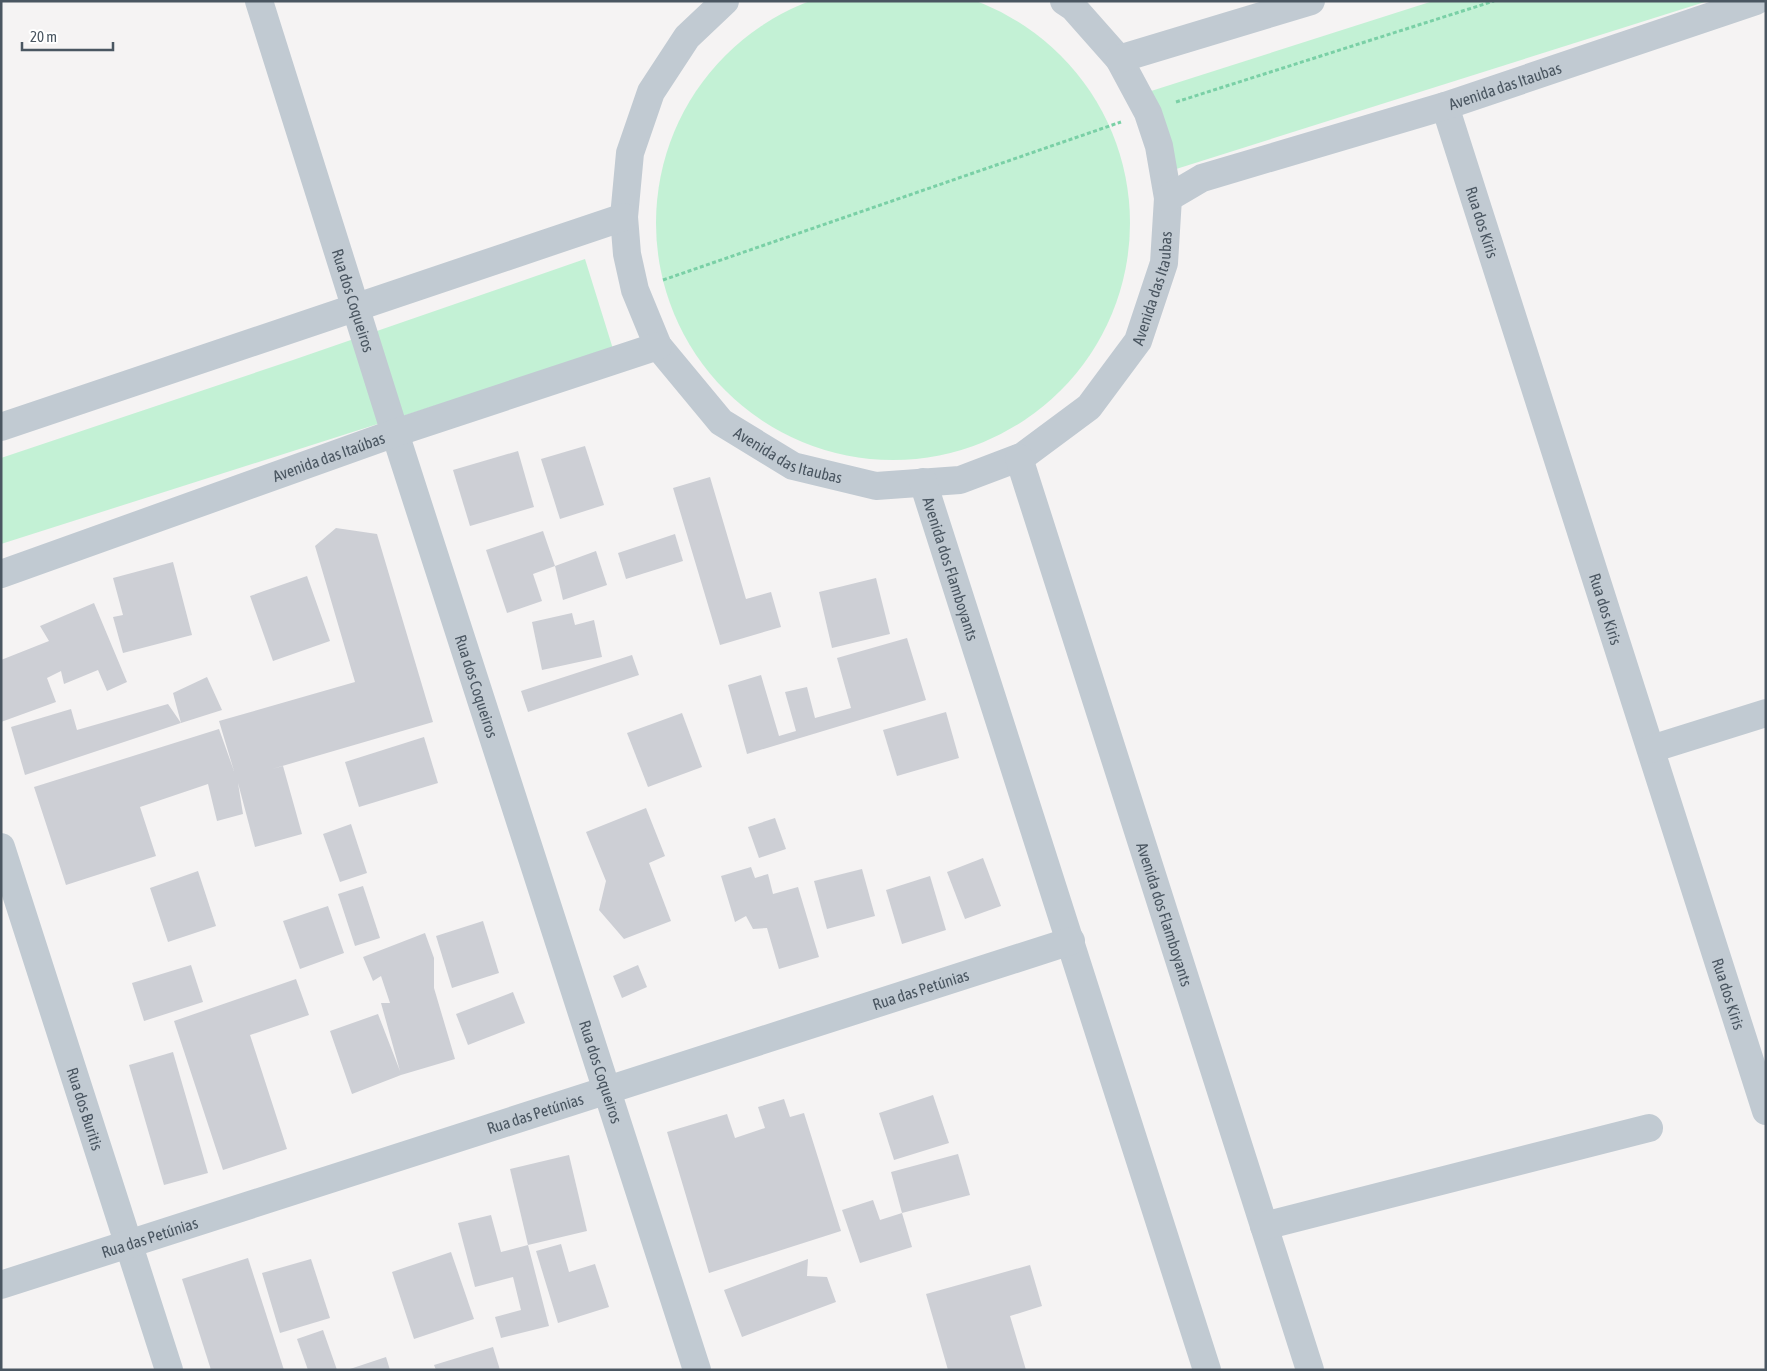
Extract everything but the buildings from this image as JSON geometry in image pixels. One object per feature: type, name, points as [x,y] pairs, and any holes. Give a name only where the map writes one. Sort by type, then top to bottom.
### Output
[{"type":"street","name":"Rua dos Coqueiros","points":[[260,1],[395,432],[697,1370]]},
{"type":"street","name":"Avenida das Itaubas","points":[[725,1],[687,37],[651,92],[630,153],[624,217],[627,254],[634,290],[658,346],[721,422],[793,466],[876,486],[960,480],[1023,456],[1089,407],[1138,341],[1164,263],[1168,198],[1159,146],[1148,113],[1119,58],[1073,7],[1064,1]]},
{"type":"street","points":[[1119,58],[1311,1]]},
{"type":"street","name":"Avenida das Itaubas","points":[[1168,198],[1202,178],[1445,106],[1756,1]]},
{"type":"street","name":"Rua dos Kiris","points":[[1445,106],[1766,1111]]},
{"type":"street","points":[[1,427],[624,217]]},
{"type":"street","name":"Avenida das Itaúbas","points":[[1,574],[395,432],[658,346]]},
{"type":"street","name":"Avenida dos Flamboyants","points":[[1019,458],[1310,1370]]},
{"type":"street","name":"Avenida dos Flamboyants","points":[[924,482],[1207,1370]]},
{"type":"street","points":[[1651,748],[1766,713]]},
{"type":"street","name":"Rua dos Buritis","points":[[1,848],[169,1370]]},
{"type":"street","name":"Rua das Petúnias","points":[[1,1285],[1071,941]]},
{"type":"street","points":[[1264,1226],[1649,1128]]},
{"type":"path","points":[[634,290],[1184,99],[1494,1]]},
{"type":"green space","points":[[893,-14],[939,-9],[962,-4],[984,4],[1025,26],[1060,56],[1090,91],[1112,132],[1120,154],[1125,177],[1130,223],[1125,269],[1120,292],[1112,314],[1090,355],[1060,390],[1025,420],[984,442],[962,450],[939,455],[893,460],[847,455],[824,450],[802,442],[761,420],[726,390],[696,355],[674,314],[666,292],[661,269],[656,223],[661,177],[666,154],[674,132],[696,91],[726,56],[761,26],[802,4],[824,-4],[847,-9]]},
{"type":"green space","points":[[1433,1],[1708,1],[1173,170],[1148,92]]},
{"type":"green space","points":[[585,259],[613,349],[1,544],[1,458]]}]
